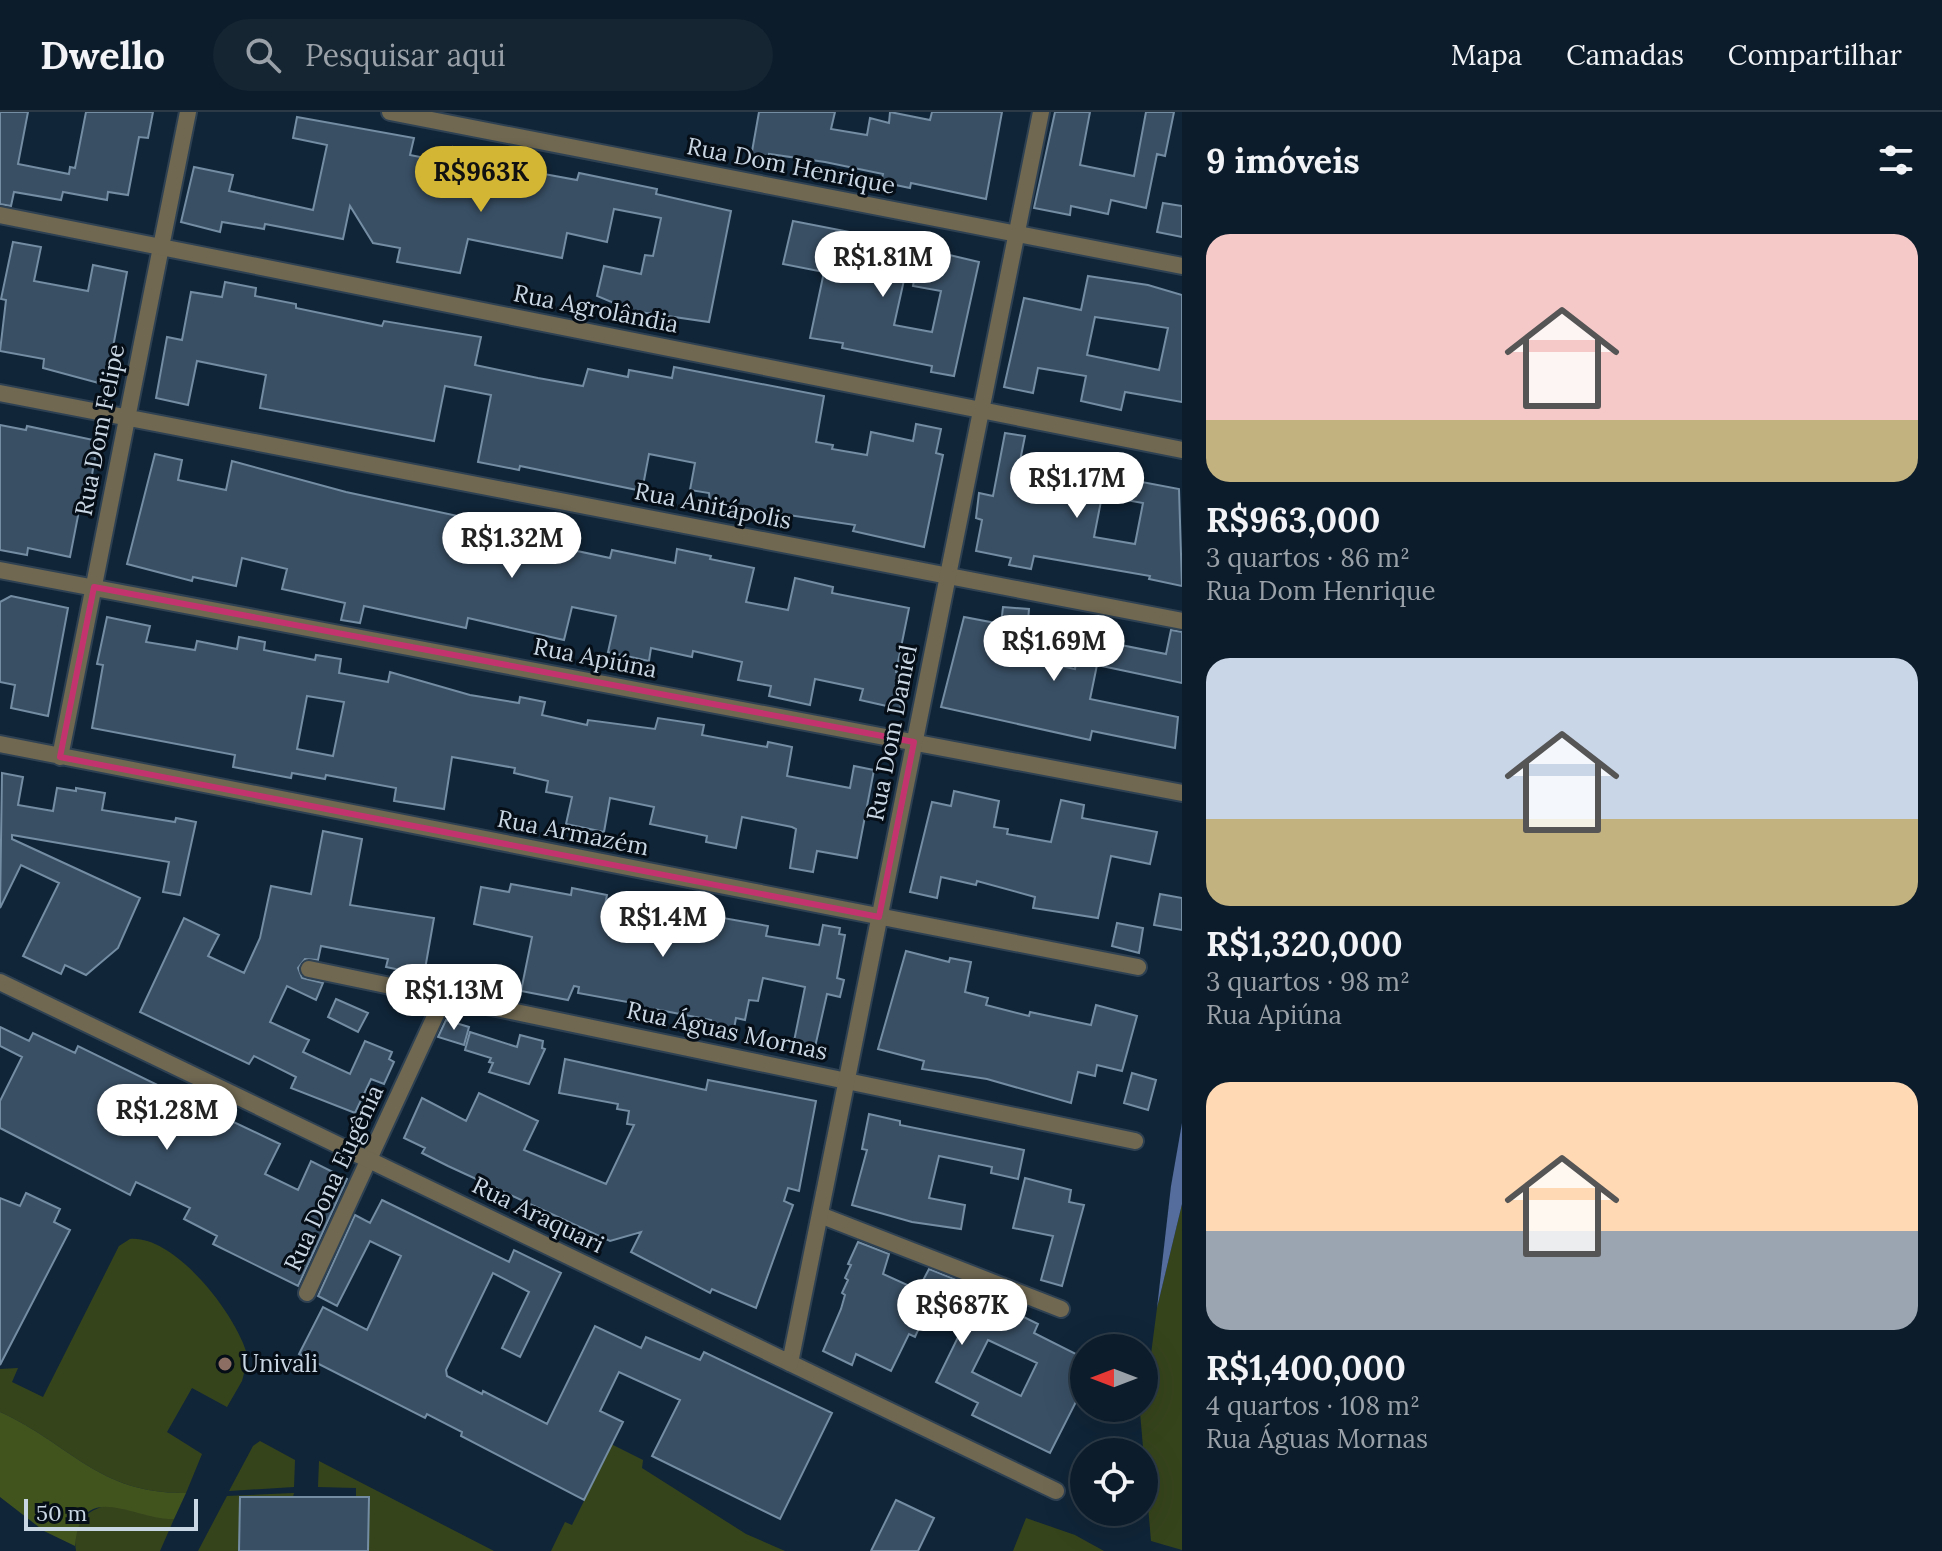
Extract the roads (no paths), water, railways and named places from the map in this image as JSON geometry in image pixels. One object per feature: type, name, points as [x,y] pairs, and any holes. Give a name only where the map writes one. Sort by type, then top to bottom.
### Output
[{"type":"street","name":"Rua Dom Felipe","points":[[60,757],[188,112]]},
{"type":"street","name":"Rua Dom Henrique","points":[[390,112],[1182,266]]},
{"type":"street","name":"Rua Dom Daniel","points":[[790,1363],[1041,112]]},
{"type":"street","name":"Rua Agrolândia","points":[[0,215],[1182,450]]},
{"type":"street","name":"Rua Anitápolis","points":[[0,393],[1182,621]]},
{"type":"street","name":"Rua Apiúna","points":[[0,570],[1182,793]]},
{"type":"street","name":"Rua Armazém","points":[[0,744],[1138,967]]},
{"type":"street","name":"Rua Águas Mornas","points":[[309,969],[1135,1141]]},
{"type":"street","name":"Rua Araquari","points":[[0,982],[1056,1491]]},
{"type":"street","name":"Rua Dona Eugênia","points":[[307,1293],[444,997]]},
{"type":"street","points":[[820,1215],[1061,1309]]},
{"type":"water","points":[[1182,1123],[1182,1204],[1157,1308],[1171,1186]]},
{"type":"place","name":"Univali","points":[[225,1364]]}]
